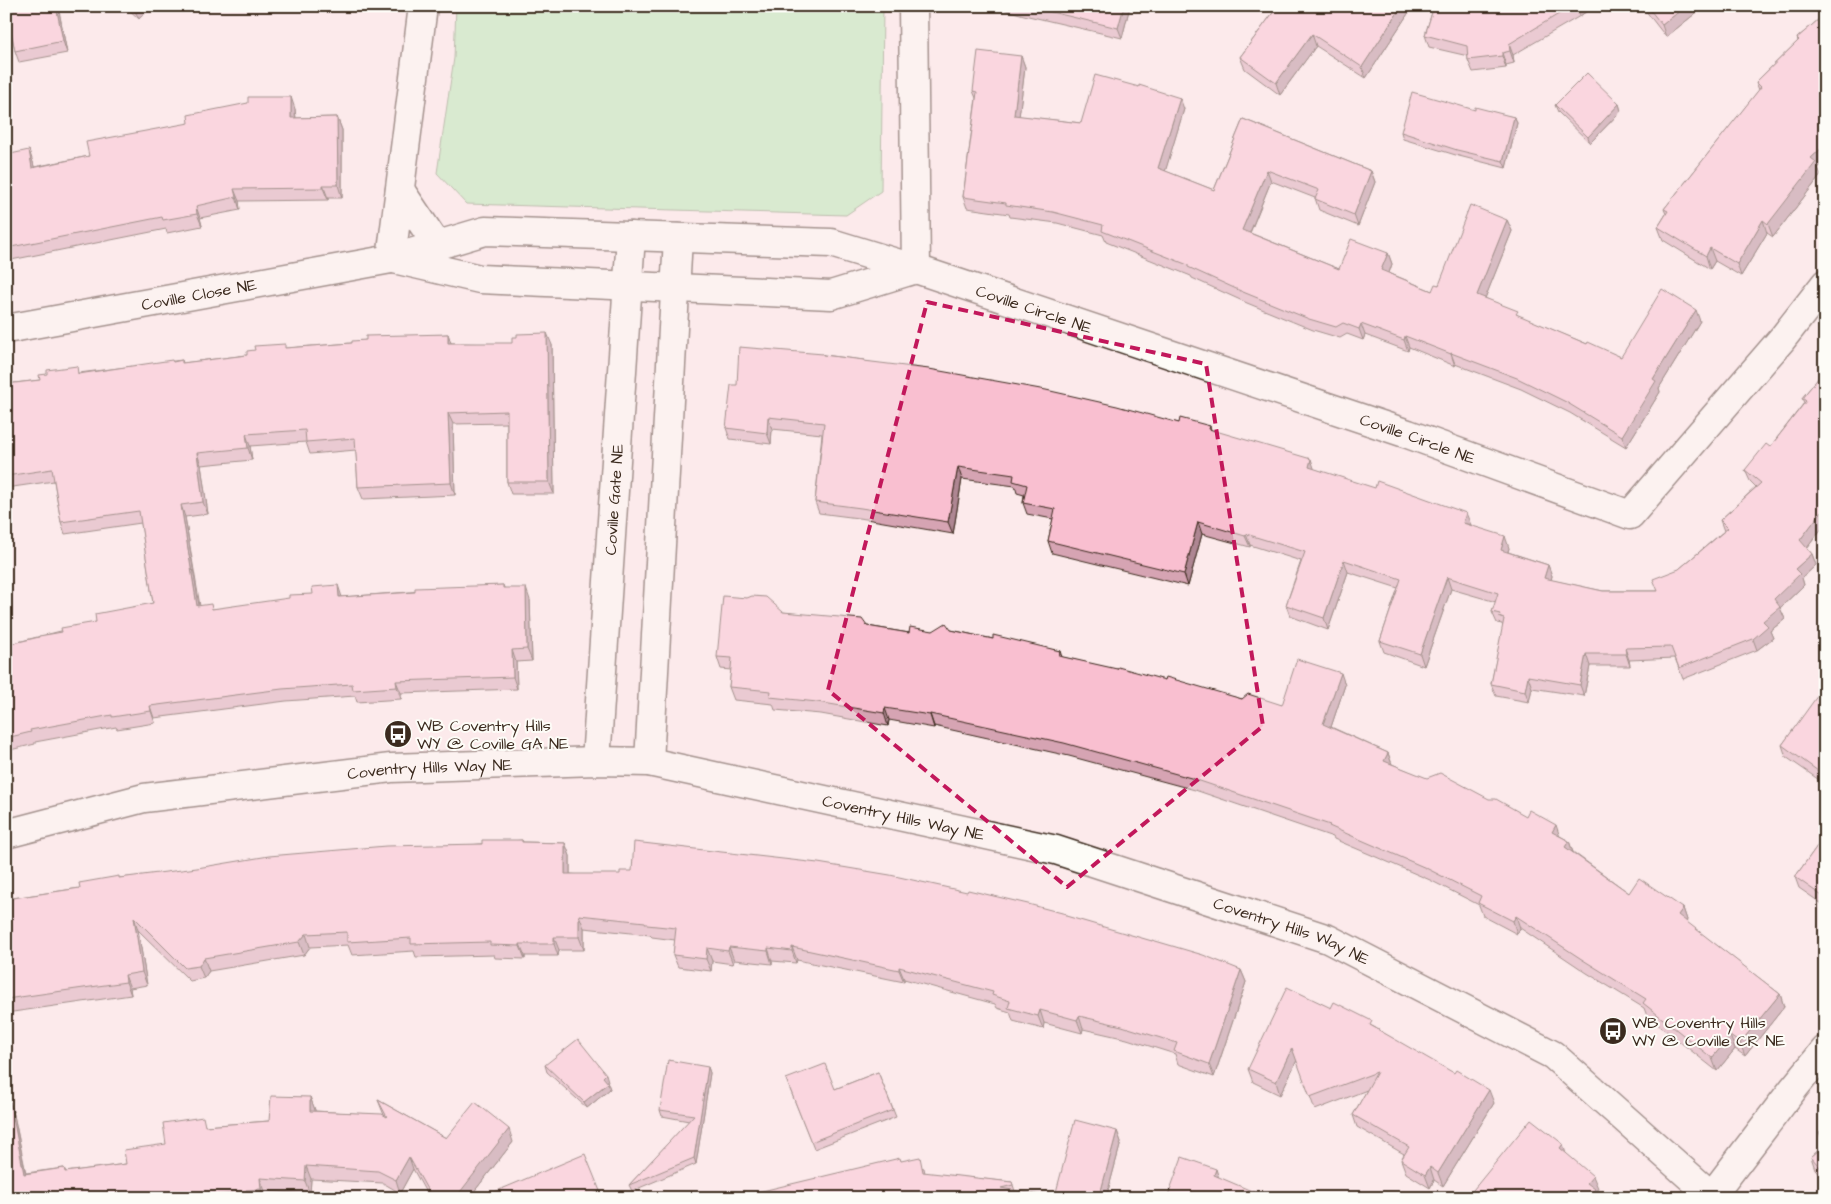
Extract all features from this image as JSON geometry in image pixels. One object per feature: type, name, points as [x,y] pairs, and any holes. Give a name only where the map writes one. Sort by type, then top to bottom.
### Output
[{"type":"street","points":[[391,258],[423,6]]},
{"type":"street","points":[[665,287],[832,295],[916,270],[913,6]]},
{"type":"street","points":[[400,190],[436,245]]},
{"type":"street","name":"Coville Close NE","points":[[6,329],[391,258],[485,231],[655,237]]},
{"type":"street","points":[[649,762],[665,287],[655,237]]},
{"type":"street","name":"Coville Circle NE","points":[[655,237],[831,243],[1408,434],[1630,515],[1782,339],[1825,284]]},
{"type":"street","name":"Coville Gate NE","points":[[596,761],[628,286],[655,237]]},
{"type":"street","name":"Coville Close NE","points":[[391,258],[480,279],[665,287]]},
{"type":"street","name":"Coventry Hills Way NE","points":[[6,834],[144,798],[371,770],[596,761],[649,762],[1056,850],[1328,939],[1553,1055],[1712,1197]]},
{"type":"street","points":[[1712,1197],[1825,1050]]},
{"type":"highlighted area","points":[[927,302],[1206,364],[1263,726],[1067,887],[828,690]]},
{"type":"green space","points":[[456,6],[883,6],[881,191],[846,215],[466,204],[437,173],[454,58]]},
{"type":"building","points":[[6,6],[56,6],[63,41],[15,51]]},
{"type":"building","points":[[130,6],[142,6],[136,13]]},
{"type":"building","points":[[1026,6],[1124,6],[1118,28]]},
{"type":"building","points":[[1278,6],[1402,6],[1362,67],[1312,34],[1276,83],[1240,57]]},
{"type":"building","points":[[1434,6],[1572,6],[1509,44],[1510,51],[1502,53],[1502,56],[1468,60],[1467,46],[1425,35]]},
{"type":"building","points":[[1647,6],[1686,6],[1662,25]]},
{"type":"building","points":[[1825,14],[1825,145],[1811,158],[1816,162],[1768,224],[1763,220],[1737,264],[1710,248],[1706,256],[1658,227],[1668,211],[1664,209],[1761,87],[1756,82],[1799,40],[1797,38]]},
{"type":"building","points":[[978,51],[1021,56],[1014,115],[1081,123],[1095,75],[1139,87],[1139,85],[1180,98],[1158,168],[1214,190],[1243,119],[1371,171],[1354,215],[1315,199],[1319,190],[1267,170],[1242,230],[1339,269],[1351,239],[1388,253],[1381,270],[1432,291],[1435,284],[1439,285],[1470,205],[1507,220],[1477,295],[1518,311],[1516,314],[1621,357],[1662,289],[1696,310],[1653,379],[1656,381],[1622,436],[1566,402],[1517,378],[1405,336],[1404,340],[1361,324],[1359,329],[1343,323],[1336,327],[1309,319],[1243,292],[1188,267],[1188,265],[1102,231],[1103,225],[1053,212],[963,197],[977,92],[973,91]]},
{"type":"building","points":[[1587,73],[1619,104],[1588,137],[1555,105]]},
{"type":"building","points":[[1412,92],[1475,110],[1475,107],[1514,117],[1503,161],[1457,150],[1401,132]]},
{"type":"building","points":[[248,97],[291,97],[291,118],[337,117],[338,185],[323,185],[323,188],[234,189],[236,197],[196,206],[197,214],[163,220],[162,217],[6,248],[6,155],[29,150],[32,168],[89,156],[86,142],[189,123],[188,115],[248,103]]},
{"type":"building","points":[[547,333],[549,482],[507,482],[507,411],[448,413],[451,483],[358,487],[355,438],[306,442],[305,430],[246,434],[248,448],[197,453],[203,502],[181,505],[197,606],[211,604],[212,609],[289,598],[289,595],[313,594],[312,587],[338,585],[339,597],[415,592],[415,588],[503,585],[503,588],[526,588],[527,649],[512,650],[513,677],[396,681],[397,687],[353,690],[352,684],[282,689],[150,706],[151,711],[112,717],[112,715],[30,730],[31,732],[6,738],[6,645],[62,632],[61,628],[96,622],[95,614],[153,603],[139,511],[61,522],[52,469],[6,476],[6,384],[40,380],[39,375],[47,374],[47,370],[77,366],[78,374],[172,360],[173,362],[182,360],[182,363],[247,355],[247,351],[255,350],[254,346],[285,344],[285,348],[352,343],[352,341],[366,340],[366,336],[448,334],[448,343],[512,343],[512,337],[517,337],[517,334]]},
{"type":"building","points":[[739,347],[823,354],[929,369],[1046,390],[1117,406],[1179,423],[1180,418],[1210,426],[1209,429],[1311,459],[1309,467],[1375,488],[1377,481],[1466,513],[1463,523],[1505,536],[1501,550],[1548,565],[1544,578],[1603,591],[1658,591],[1653,579],[1679,569],[1728,528],[1720,520],[1761,483],[1745,470],[1766,444],[1770,447],[1806,401],[1802,398],[1825,370],[1825,507],[1800,540],[1812,554],[1795,569],[1800,574],[1774,599],[1780,607],[1763,621],[1768,626],[1753,639],[1679,668],[1671,647],[1625,648],[1626,654],[1586,654],[1580,685],[1528,676],[1525,691],[1491,684],[1504,619],[1499,617],[1500,614],[1492,612],[1498,593],[1447,577],[1420,654],[1380,641],[1401,579],[1344,560],[1324,618],[1286,605],[1305,552],[1198,522],[1184,574],[1048,541],[1055,509],[1023,503],[1027,485],[1013,481],[1014,475],[958,467],[948,522],[815,502],[824,423],[768,417],[767,433],[726,428],[731,385],[737,385]]},
{"type":"building","points":[[723,596],[766,597],[783,612],[862,619],[867,626],[909,633],[910,627],[933,631],[946,623],[951,630],[993,639],[993,635],[1060,651],[1059,656],[1117,669],[1118,667],[1165,680],[1166,677],[1242,699],[1248,694],[1282,705],[1297,659],[1341,673],[1323,724],[1388,753],[1384,761],[1427,778],[1440,773],[1489,799],[1496,799],[1526,816],[1529,810],[1556,825],[1552,832],[1569,841],[1565,847],[1629,893],[1639,878],[1683,908],[1678,915],[1780,994],[1740,1043],[1730,1036],[1712,1058],[1643,1003],[1646,999],[1516,916],[1513,921],[1478,903],[1481,896],[1426,868],[1330,825],[1191,778],[1064,743],[930,714],[885,708],[884,713],[817,702],[770,697],[771,691],[729,687],[732,658],[717,657]]},
{"type":"building","points":[[1823,688],[1825,689],[1825,776],[1782,745]]},
{"type":"building","points":[[1825,835],[1825,898],[1795,877]]},
{"type":"building","points":[[482,840],[565,843],[565,874],[620,874],[620,871],[632,871],[634,842],[818,863],[890,875],[967,892],[968,890],[1066,914],[1066,916],[1203,955],[1241,970],[1209,1064],[1174,1051],[1177,1043],[1122,1026],[1079,1016],[1077,1020],[1040,1010],[1038,1016],[1008,1008],[1010,1001],[992,995],[993,992],[899,967],[899,970],[792,947],[792,951],[768,948],[768,951],[729,947],[728,951],[707,948],[706,959],[673,955],[676,928],[647,925],[645,922],[579,915],[579,937],[554,937],[554,944],[520,944],[520,946],[490,945],[490,942],[411,944],[411,938],[347,942],[347,932],[306,934],[299,942],[204,958],[199,966],[185,968],[134,917],[142,972],[125,975],[126,982],[6,999],[6,899],[80,888],[79,883],[119,876],[119,878],[197,868],[269,856],[386,846],[482,844]]},
{"type":"building","points":[[1287,987],[1331,1008],[1334,1002],[1372,1021],[1370,1025],[1454,1073],[1456,1070],[1489,1090],[1438,1173],[1430,1167],[1425,1175],[1401,1160],[1409,1147],[1353,1115],[1377,1072],[1310,1097],[1292,1048],[1276,1082],[1248,1069]]},
{"type":"building","points":[[578,1039],[606,1074],[603,1077],[608,1083],[584,1102],[545,1065]]},
{"type":"building","points":[[668,1060],[708,1067],[694,1158],[629,1185],[694,1115],[660,1110]]},
{"type":"building","points":[[825,1064],[835,1089],[878,1072],[893,1110],[811,1142],[786,1079]]},
{"type":"building","points":[[271,1096],[310,1097],[310,1111],[382,1114],[387,1117],[378,1100],[446,1138],[475,1102],[509,1129],[454,1198],[432,1198],[409,1157],[396,1180],[378,1171],[306,1166],[305,1181],[260,1178],[261,1189],[246,1190],[247,1193],[215,1195],[215,1198],[6,1198],[6,1103],[10,1102],[24,1174],[64,1168],[65,1172],[126,1164],[124,1150],[166,1144],[163,1123],[203,1117],[205,1126],[269,1121]]},
{"type":"building","points":[[1531,1119],[1563,1144],[1560,1148],[1593,1176],[1587,1183],[1595,1189],[1588,1198],[1473,1198],[1469,1195]]},
{"type":"building","points":[[1075,1120],[1117,1131],[1099,1198],[733,1198],[900,1158],[901,1161],[920,1157],[923,1172],[1012,1182],[1013,1185],[1001,1188],[1051,1197],[1052,1195],[1055,1196]]},
{"type":"building","points":[[1825,1127],[1825,1138],[1819,1132]]},
{"type":"building","points":[[1825,1145],[1825,1173],[1811,1157]]},
{"type":"building","points":[[585,1154],[600,1191],[584,1198],[480,1198]]},
{"type":"building","points":[[1182,1157],[1216,1169],[1214,1175],[1268,1198],[1167,1198]]},
{"type":"place","name":"WB Coventry Hills WY @ Coville GA NE","points":[[398,734]]},
{"type":"place","name":"WB Coventry Hills WY @ Coville CR NE","points":[[1613,1031]]}]
